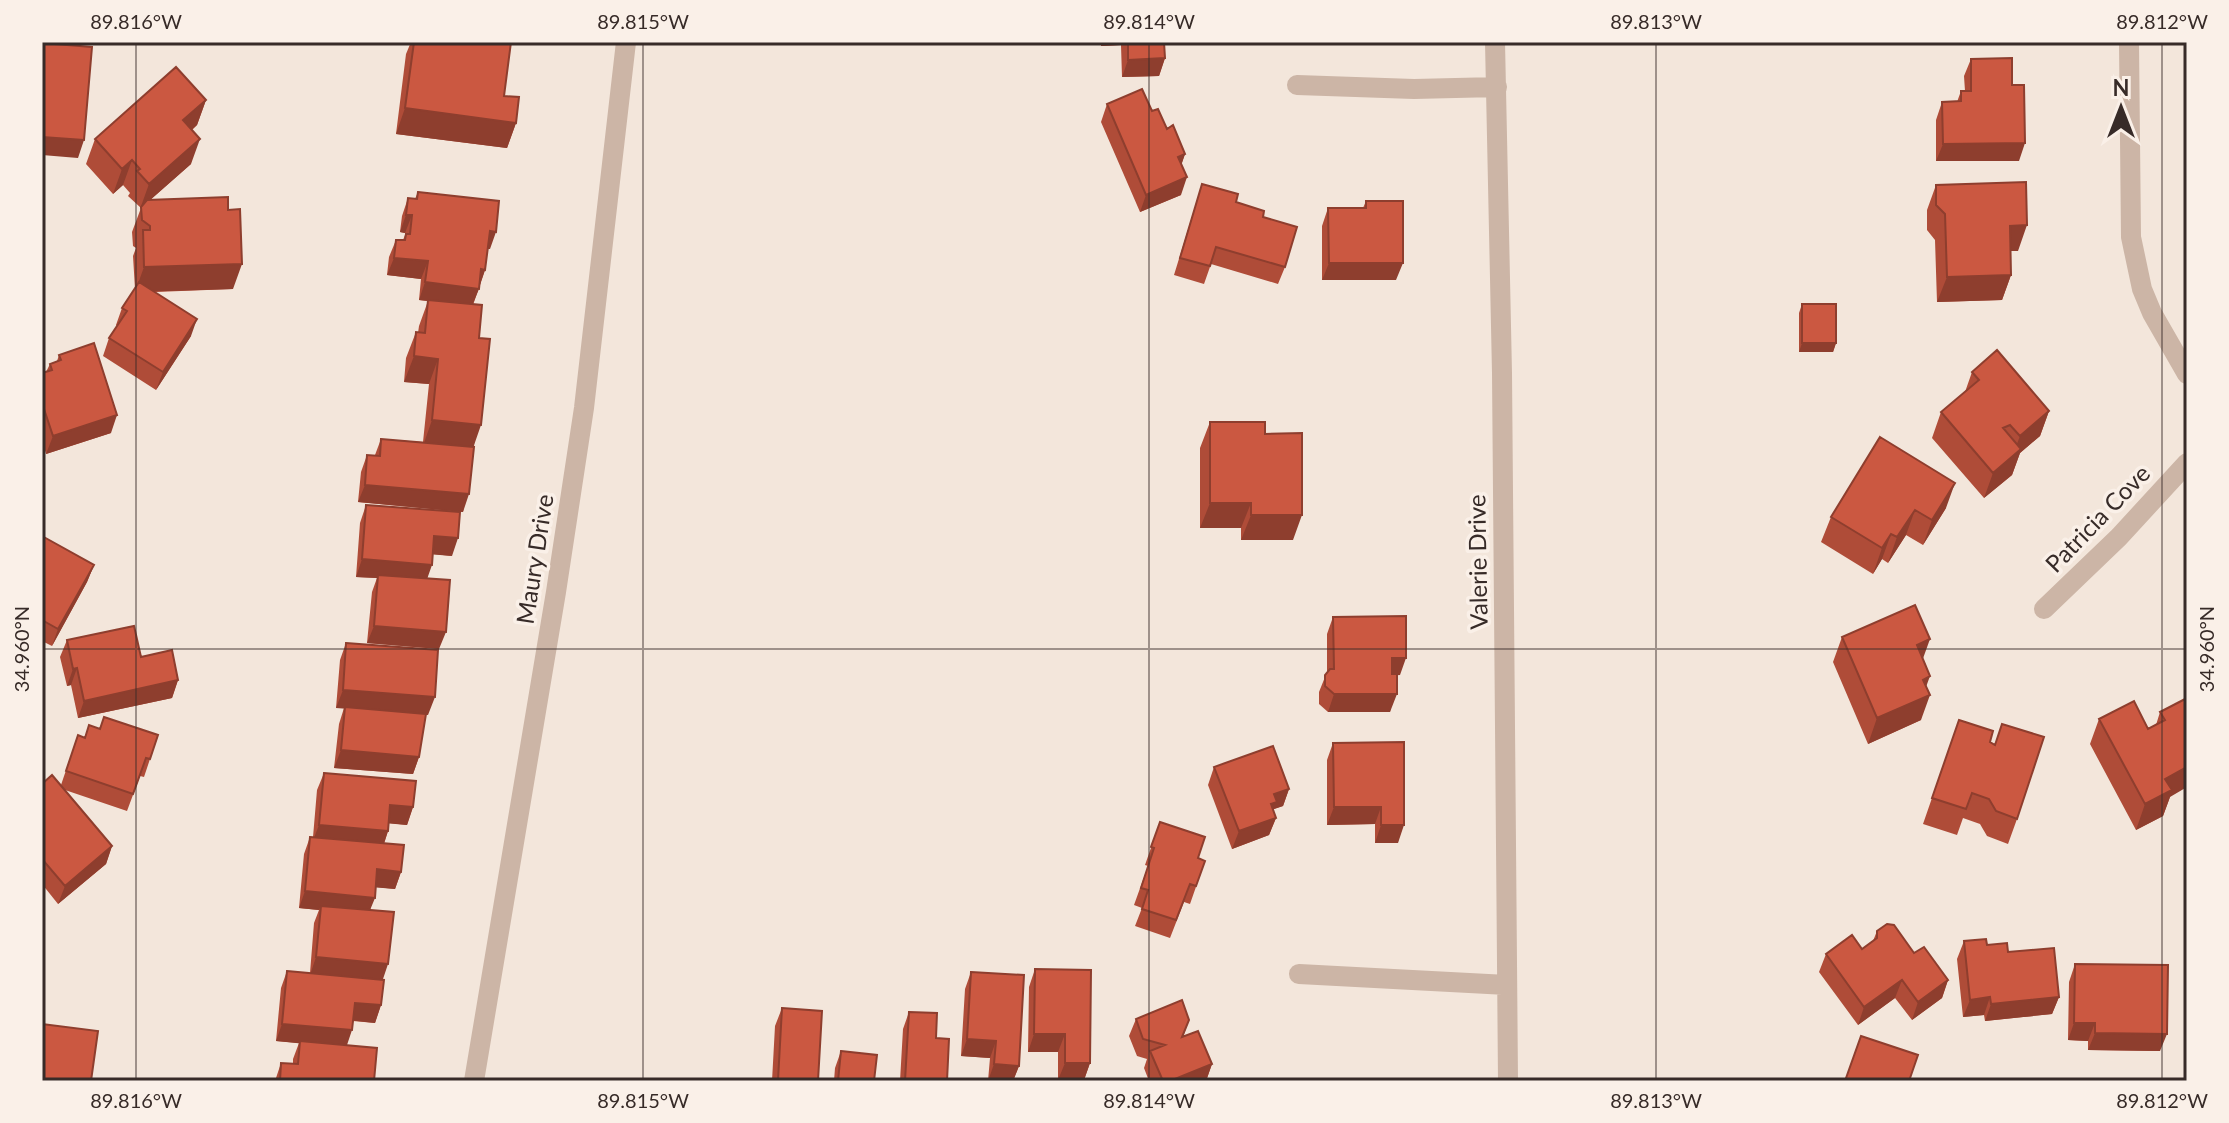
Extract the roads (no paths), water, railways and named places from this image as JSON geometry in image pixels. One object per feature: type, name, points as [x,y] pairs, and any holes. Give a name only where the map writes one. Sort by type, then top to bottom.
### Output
[{"type":"street","name":"Maury Drive","points":[[474,1081],[584,408],[626,42]]},
{"type":"street","name":"Valerie Drive","points":[[1495,42],[1508,1081]]},
{"type":"street","points":[[2129,42],[2131,237],[2142,289],[2187,374]]},
{"type":"street","points":[[1297,85],[1414,89],[1497,87]]},
{"type":"street","name":"Patricia Cove","points":[[2044,609],[2119,537],[2187,463]]},
{"type":"street","points":[[1299,974],[1507,985]]}]
